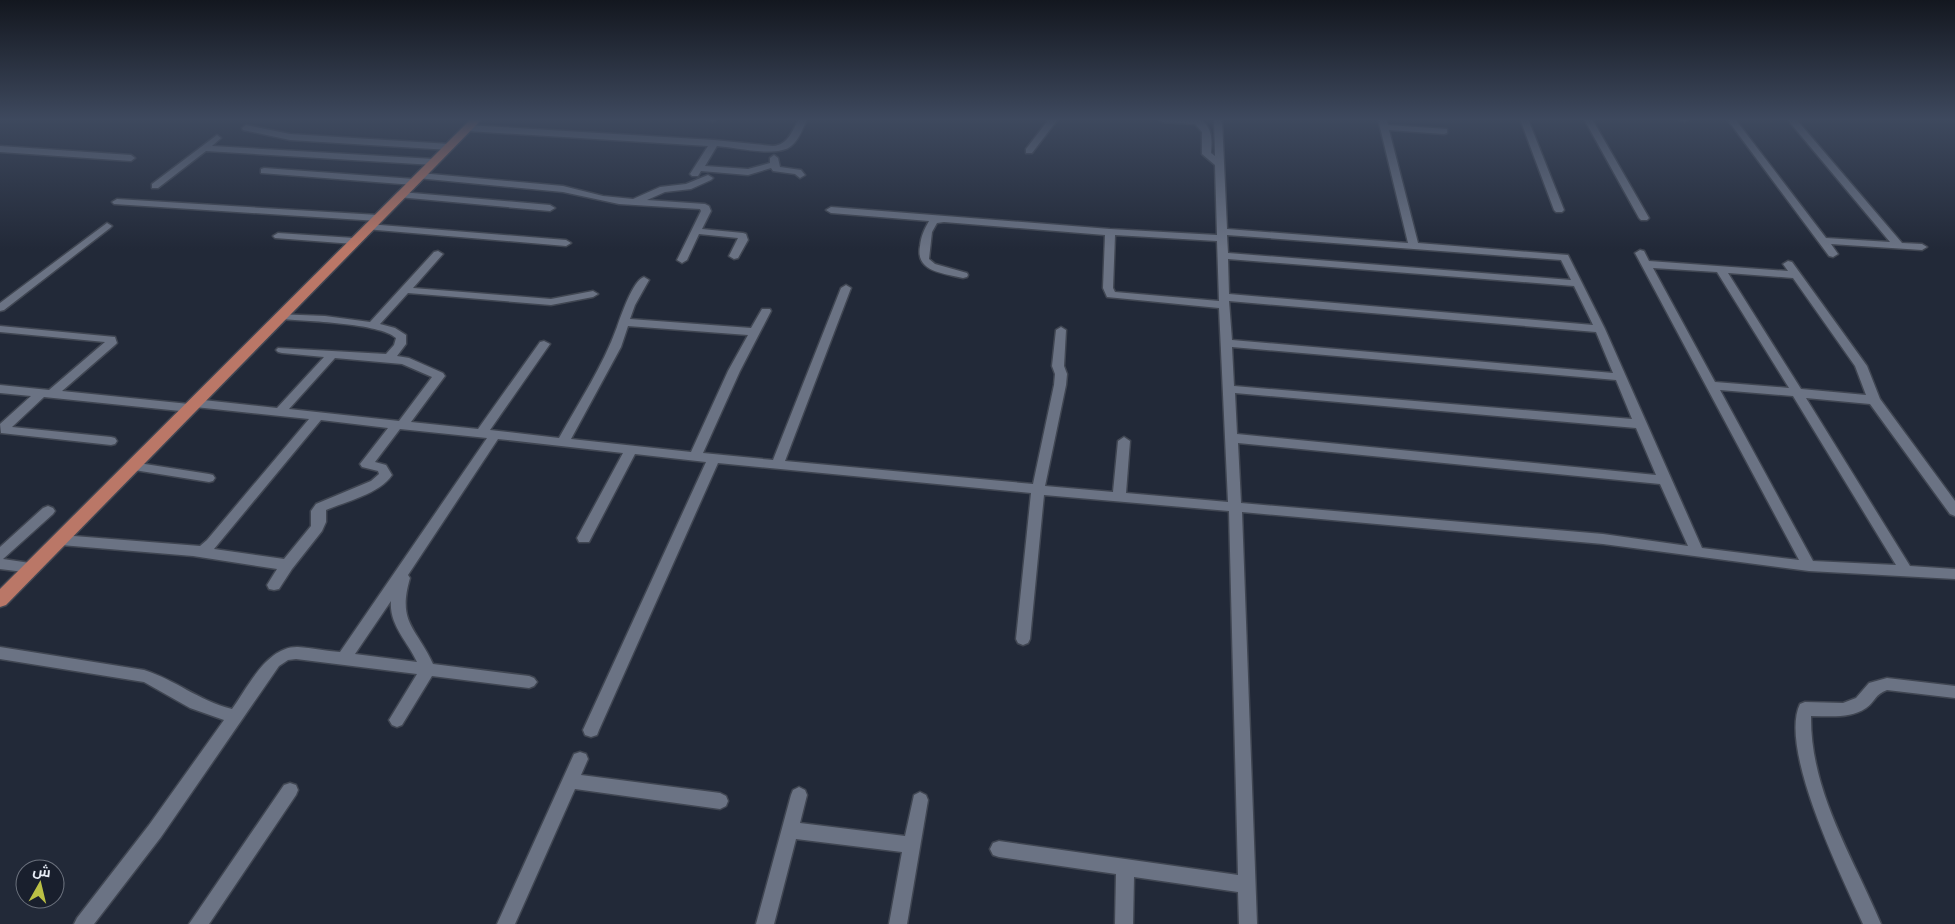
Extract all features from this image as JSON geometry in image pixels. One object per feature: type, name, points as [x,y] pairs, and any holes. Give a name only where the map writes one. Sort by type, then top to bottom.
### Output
[{"type":"main road","points":[[0,600],[434,162]]},
{"type":"street","points":[[155,186],[186,162]]},
{"type":"street","points":[[688,187],[703,162]]},
{"type":"street","points":[[1393,162],[1413,245]]},
{"type":"street","points":[[1541,162],[1559,210]]},
{"type":"street","points":[[1612,162],[1644,218]]},
{"type":"street","points":[[1763,162],[1833,254]]},
{"type":"street","points":[[1828,162],[1899,246]]},
{"type":"street","points":[[1218,164],[1235,507],[1248,924]]},
{"type":"street","points":[[699,168],[748,172],[774,165],[776,169],[798,172],[800,175]]},
{"type":"street","points":[[264,171],[562,188],[603,199],[702,206],[706,208],[706,211],[682,260]]},
{"type":"street","points":[[634,202],[663,189],[688,187],[708,178]]},
{"type":"street","points":[[401,195],[550,208]]},
{"type":"street","points":[[117,202],[373,223],[566,243]]},
{"type":"street","points":[[831,210],[1110,232],[1222,235],[1413,245],[1564,257],[1568,260],[1576,283],[1600,329],[1663,480],[1697,551]]},
{"type":"street","points":[[944,219],[931,223],[926,238],[924,260],[931,266],[963,275]]},
{"type":"street","points":[[0,308],[107,226]]},
{"type":"street","points":[[696,231],[743,236],[743,240],[734,256]]},
{"type":"street","points":[[1110,232],[1108,288],[1111,295],[1224,301],[1600,329]]},
{"type":"street","points":[[278,236],[354,241]]},
{"type":"street","points":[[1823,242],[1922,247]]},
{"type":"street","points":[[373,326],[438,254]]},
{"type":"street","points":[[1223,256],[1576,283]]},
{"type":"street","points":[[1795,274],[1720,270],[1643,258],[1808,566]]},
{"type":"street","points":[[1788,264],[1861,366],[1874,400],[1955,511]]},
{"type":"street","points":[[1720,270],[1906,571]]},
{"type":"street","points":[[563,442],[615,347],[634,296],[644,280]]},
{"type":"street","points":[[777,465],[846,288]]},
{"type":"street","points":[[406,290],[551,302],[593,294]]},
{"type":"street","points":[[695,456],[734,371],[766,310]]},
{"type":"street","points":[[280,316],[373,326],[391,330],[401,335],[402,344],[390,358]]},
{"type":"street","points":[[624,322],[755,332]]},
{"type":"street","points":[[0,329],[111,339],[111,343],[9,420],[4,427],[5,430],[111,441]]},
{"type":"street","points":[[1023,639],[1038,490],[1060,385],[1061,374],[1058,366],[1061,330]]},
{"type":"street","points":[[1226,343],[1621,377]]},
{"type":"street","points":[[344,659],[407,566],[544,344]]},
{"type":"street","points":[[274,585],[287,564],[317,528],[319,522],[318,511],[321,507],[376,484],[386,475],[382,468],[366,464],[438,376],[405,361],[390,358],[282,350]]},
{"type":"street","points":[[280,412],[332,355]]},
{"type":"street","points":[[1711,385],[1874,400]]},
{"type":"street","points":[[0,389],[280,412],[777,465],[1603,540],[1808,566],[1955,574]]},
{"type":"street","points":[[1228,389],[1641,424]]},
{"type":"street","points":[[198,552],[212,544],[318,416]]},
{"type":"street","points":[[1231,438],[1663,480]]},
{"type":"street","points":[[1119,497],[1124,441]]},
{"type":"street","points":[[584,538],[631,449]]},
{"type":"street","points":[[591,730],[714,458]]},
{"type":"street","points":[[132,466],[209,478]]},
{"type":"street","points":[[0,555],[48,511]]},
{"type":"street","points":[[60,540],[198,552],[287,564]]},
{"type":"street","points":[[0,564],[32,568]]},
{"type":"street","points":[[407,566],[400,585],[398,617],[423,656],[428,669]]},
{"type":"street","points":[[0,653],[144,676],[158,680],[194,703],[213,711],[235,716]]},
{"type":"street","points":[[83,924],[155,831],[274,662],[284,655],[296,653],[529,682]]},
{"type":"street","points":[[397,720],[428,669]]},
{"type":"street","points":[[1872,924],[1826,819],[1811,772],[1805,743],[1803,713],[1805,709],[1811,708],[1844,710],[1861,703],[1874,688],[1887,684],[1955,692]]},
{"type":"street","points":[[506,924],[580,760]]},
{"type":"street","points":[[570,781],[720,801]]},
{"type":"street","points":[[198,924],[290,790]]},
{"type":"street","points":[[765,924],[799,795]]},
{"type":"street","points":[[898,924],[920,800]]},
{"type":"street","points":[[790,830],[912,846]]},
{"type":"street","points":[[999,849],[1248,886]]},
{"type":"street","points":[[1124,924],[1125,867]]}]
